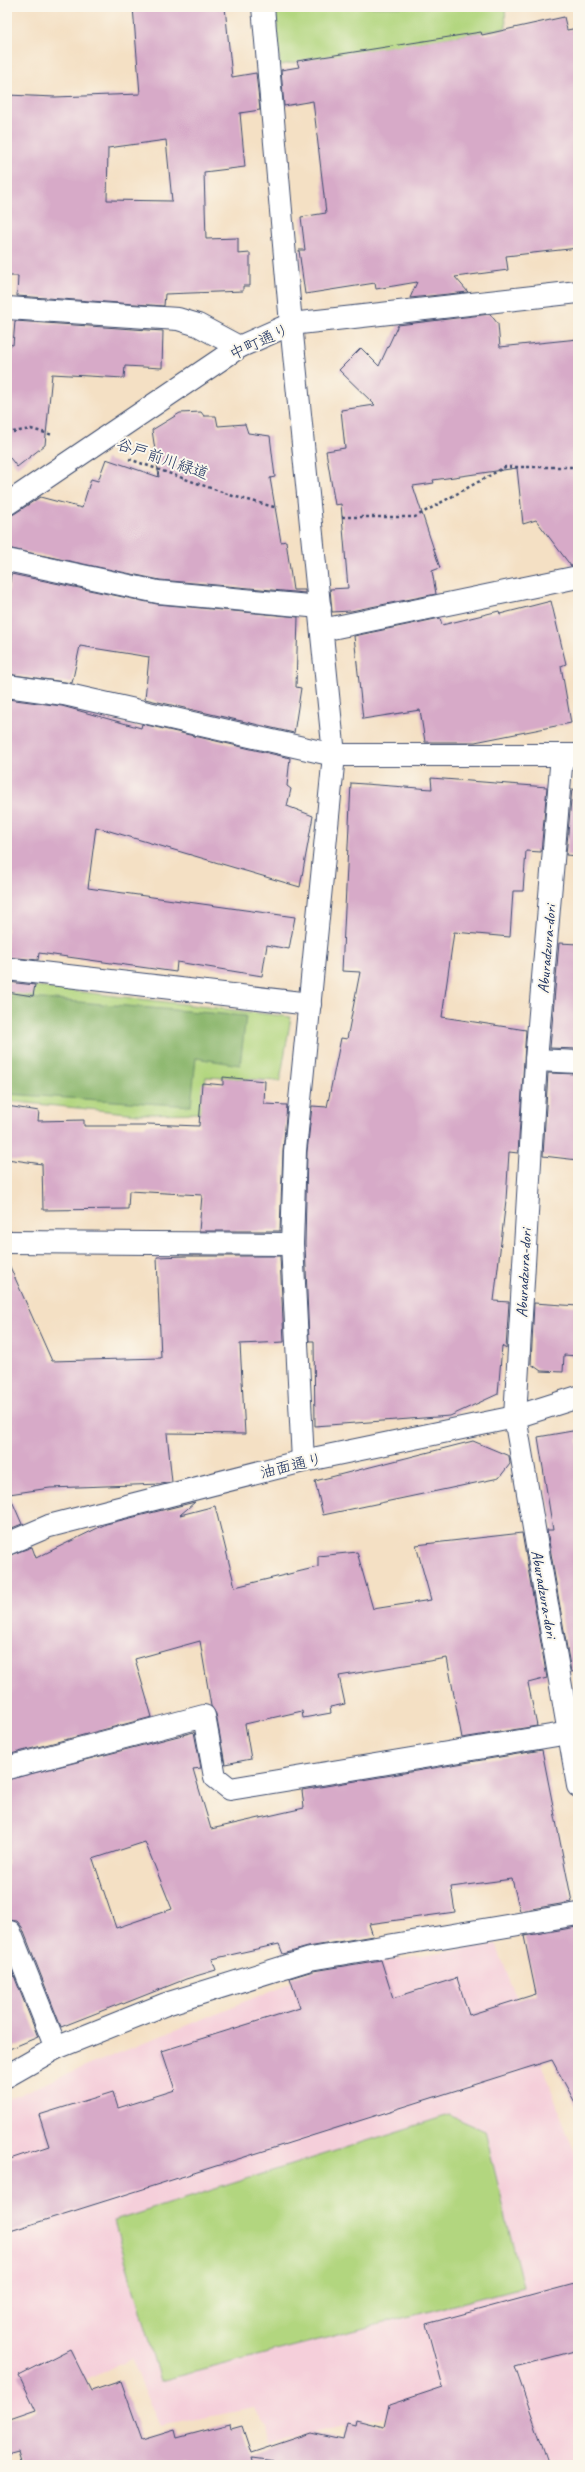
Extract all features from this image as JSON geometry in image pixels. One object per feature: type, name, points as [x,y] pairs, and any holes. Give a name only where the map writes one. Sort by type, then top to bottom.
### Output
[{"type":"street","points":[[263,7],[291,324],[334,755],[295,1151],[292,1244],[303,1461]]},
{"type":"street","name":"中町通り","points":[[7,504],[239,347],[291,324],[578,292]]},
{"type":"street","points":[[7,308],[178,319],[198,325],[239,347]]},
{"type":"street","points":[[7,560],[158,592],[320,607]]},
{"type":"street","points":[[322,630],[578,577]]},
{"type":"street","points":[[7,686],[64,694],[334,755],[570,755]]},
{"type":"street","name":"Aburadzura-dori","points":[[570,755],[536,1060],[515,1417],[570,1694],[569,1733],[578,1786]]},
{"type":"street","points":[[7,968],[310,1004]]},
{"type":"street","points":[[536,1060],[578,1062]]},
{"type":"street","points":[[7,1242],[292,1244]]},
{"type":"street","name":"油面通り","points":[[7,1544],[49,1526],[303,1461],[515,1417],[578,1397]]},
{"type":"street","points":[[7,1768],[204,1716],[215,1777],[230,1790],[569,1733]]},
{"type":"street","points":[[7,2076],[56,2048],[166,2004],[310,1959],[578,1914]]},
{"type":"street","points":[[7,1934],[10,1932],[56,2048]]},
{"type":"path","name":"谷戸前川緑道","points":[[7,433],[31,429],[93,446],[233,496],[311,516],[416,517],[505,467],[578,467]]},
{"type":"shaded area","points":[[496,1944],[578,2161],[578,2465],[554,2465],[401,2402],[384,2418],[270,2442],[267,2426],[254,2408],[160,2426],[131,2358],[25,2411],[7,2417],[7,2099],[314,1973]]},
{"type":"green space","points":[[275,7],[505,7],[506,28],[280,65]]},
{"type":"green space","points":[[7,983],[291,1017],[280,1081],[206,1077],[202,1113],[138,1114],[7,1101]]},
{"type":"green space","points":[[7,996],[246,1016],[240,1065],[196,1058],[191,1106],[7,1094]]},
{"type":"green space","points":[[449,2115],[485,2131],[523,2287],[160,2381],[114,2221]]},
{"type":"building","points":[[133,7],[225,7],[232,77],[256,73],[260,110],[240,113],[245,167],[204,172],[206,239],[238,238],[238,254],[250,253],[250,286],[243,286],[243,291],[165,294],[164,306],[17,296],[18,276],[7,276],[7,95],[55,97],[140,94]],"holes":[[[166,140],[172,201],[107,200],[108,148]]]},
{"type":"building","points":[[564,17],[567,30],[578,28],[578,248],[506,256],[508,270],[455,277],[468,292],[410,298],[417,282],[376,289],[375,283],[305,294],[299,250],[305,250],[301,217],[326,213],[313,101],[284,106],[281,70],[299,67],[297,61],[481,32],[482,35]]},
{"type":"building","points":[[490,314],[498,324],[500,347],[578,339],[578,565],[571,566],[536,520],[523,524],[517,468],[433,480],[434,483],[413,486],[440,568],[432,571],[436,594],[351,611],[332,612],[330,589],[348,588],[341,504],[335,505],[326,451],[345,448],[341,410],[375,405],[339,370],[361,348],[379,366],[398,325]]},
{"type":"building","points":[[15,321],[163,331],[162,368],[125,366],[124,378],[52,374],[45,445],[17,467],[7,454],[7,344],[13,345]]},
{"type":"building","points":[[201,412],[204,416],[216,416],[218,426],[245,424],[248,433],[270,436],[275,477],[270,478],[281,542],[286,541],[293,590],[305,590],[305,593],[160,580],[7,548],[7,516],[14,514],[40,497],[82,508],[91,479],[98,481],[106,459],[159,477],[152,430],[180,413]]},
{"type":"building","points":[[11,574],[157,604],[298,617],[296,687],[301,688],[294,733],[145,699],[149,657],[80,646],[72,683],[7,674],[7,601]]},
{"type":"building","points":[[551,601],[566,664],[561,666],[571,723],[475,742],[425,742],[420,710],[363,719],[354,636],[440,618],[442,625],[499,611],[500,614]]},
{"type":"building","points":[[7,699],[62,706],[141,728],[142,724],[290,758],[287,786],[291,789],[287,806],[313,816],[300,887],[96,827],[88,888],[295,917],[289,949],[267,945],[262,976],[177,962],[176,972],[39,953],[38,960],[7,957]]},
{"type":"building","points":[[431,778],[547,787],[541,852],[526,851],[523,891],[513,891],[510,937],[454,932],[442,1017],[526,1030],[518,1153],[509,1152],[506,1200],[494,1301],[509,1302],[506,1349],[502,1346],[498,1394],[450,1416],[315,1426],[314,1341],[309,1341],[305,1244],[307,1152],[312,1106],[327,1107],[341,1038],[347,1039],[360,972],[342,971],[351,783],[432,789]]},
{"type":"building","points":[[572,789],[578,790],[578,856],[566,855]]},
{"type":"building","points":[[559,943],[578,944],[578,1049],[550,1048]]},
{"type":"building","points":[[7,982],[35,985],[33,996],[7,992]]},
{"type":"building","points":[[548,1073],[578,1074],[578,1160],[543,1156]]},
{"type":"building","points":[[223,1077],[265,1081],[264,1104],[287,1105],[283,1151],[280,1231],[199,1231],[202,1195],[129,1191],[128,1209],[43,1210],[42,1164],[7,1159],[7,1106],[39,1111],[38,1121],[84,1120],[84,1126],[146,1126],[147,1124],[199,1126],[202,1083],[223,1085]]},
{"type":"building","points":[[280,1256],[284,1342],[240,1344],[245,1434],[167,1433],[172,1482],[161,1484],[50,1488],[9,1494],[22,1524],[7,1530],[7,1260],[52,1361],[161,1358],[157,1257]]},
{"type":"building","points":[[534,1303],[578,1306],[578,1356],[564,1355],[563,1372],[541,1371],[531,1364]]},
{"type":"building","points":[[578,1430],[578,1671],[571,1672],[547,1530],[553,1530],[538,1437]]},
{"type":"building","points":[[473,1441],[509,1456],[510,1464],[499,1478],[323,1515],[315,1481]]},
{"type":"building","points":[[195,1502],[180,1515],[215,1506],[235,1587],[318,1567],[318,1556],[357,1552],[373,1609],[431,1600],[416,1545],[522,1533],[547,1678],[528,1683],[537,1726],[462,1738],[447,1658],[339,1676],[345,1704],[330,1707],[331,1713],[303,1718],[302,1711],[245,1724],[251,1759],[225,1764],[216,1714],[211,1706],[200,1641],[135,1659],[152,1717],[7,1755],[7,1556],[32,1547],[36,1558],[106,1524]]},
{"type":"building","points":[[194,1732],[201,1768],[193,1769],[211,1829],[304,1808],[302,1790],[542,1750],[572,1902],[520,1911],[512,1879],[451,1887],[455,1912],[369,1924],[373,1936],[308,1947],[283,1954],[279,1944],[212,1959],[216,1970],[186,1979],[61,2027],[22,1927],[17,1921],[7,1920],[7,1780]],"holes":[[[145,1842],[172,1909],[116,1928],[93,1859]]]},
{"type":"building","points":[[577,1927],[578,2108],[552,2060],[7,2232],[7,2160],[49,2146],[39,2115],[113,2092],[118,2108],[175,2090],[162,2051],[300,2008],[290,1978],[313,1971],[381,1960],[393,1998],[457,1978],[469,2015],[536,1994],[524,1936]]},
{"type":"building","points":[[7,1958],[38,2037],[7,2050]]},
{"type":"building","points":[[578,2283],[578,2350],[515,2367],[549,2465],[304,2465],[252,2458],[254,2465],[22,2465],[18,2452],[7,2455],[7,2420],[36,2410],[19,2375],[70,2349],[91,2391],[121,2381],[142,2440],[175,2430],[177,2438],[230,2424],[231,2429],[242,2426],[251,2453],[311,2433],[343,2440],[347,2423],[355,2425],[356,2420],[384,2427],[389,2405],[443,2387],[426,2324]]}]
